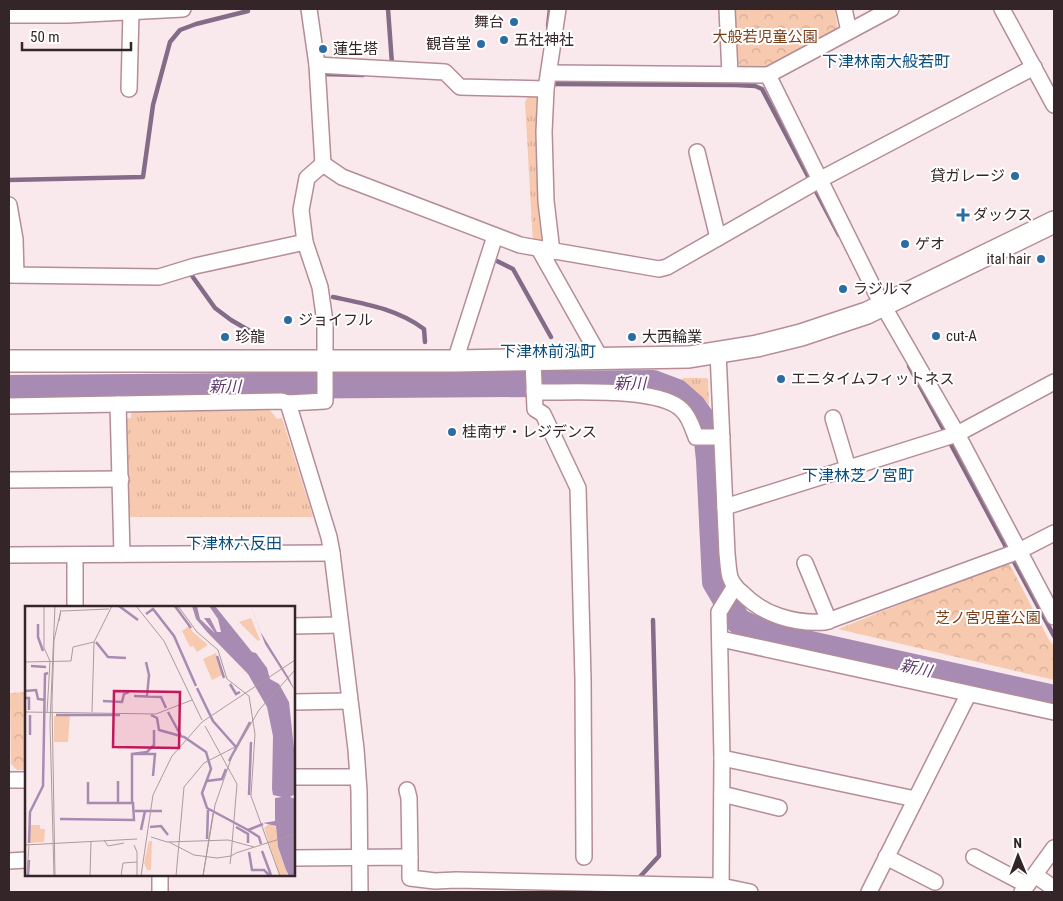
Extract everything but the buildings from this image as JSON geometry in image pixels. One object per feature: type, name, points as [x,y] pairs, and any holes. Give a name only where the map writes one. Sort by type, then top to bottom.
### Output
[{"type":"street","points":[[9,15],[68,15],[183,9]]},
{"type":"street","points":[[309,9],[317,65],[323,164]]},
{"type":"street","points":[[558,9],[548,81],[544,132],[546,250],[601,359]]},
{"type":"street","points":[[727,9],[730,74]]},
{"type":"street","points":[[844,9],[849,31]]},
{"type":"street","points":[[317,65],[450,77],[460,87],[548,81],[730,74],[768,75],[891,9]]},
{"type":"street","points":[[1002,9],[1054,104]]},
{"type":"street","points":[[129,89],[131,12]]},
{"type":"street","points":[[323,164],[342,177],[520,245],[659,269],[667,267],[814,182],[1034,67]]},
{"type":"street","points":[[768,75],[814,182],[957,434],[1054,617]]},
{"type":"street","points":[[697,152],[718,238]]},
{"type":"street","points":[[9,406],[325,401],[324,322],[320,287],[305,242],[300,210],[307,178],[323,164]]},
{"type":"street","points":[[9,205],[15,239],[13,275],[159,277],[195,266],[305,242]]},
{"type":"street","points":[[534,376],[601,359],[689,357],[757,346],[801,335],[883,306],[1054,222]]},
{"type":"street","points":[[455,361],[495,236]]},
{"type":"street","points":[[718,352],[726,548],[730,578],[748,599],[776,616],[810,623],[829,621],[1019,551],[1054,533]]},
{"type":"street","points":[[9,361],[325,368],[455,361],[608,393],[641,395],[668,400],[683,410],[696,437],[722,437]]},
{"type":"street","points":[[534,376],[535,409],[543,414],[578,488],[583,679],[584,857]]},
{"type":"street","points":[[725,507],[957,434],[1054,382]]},
{"type":"street","points":[[288,403],[329,537],[332,553],[356,749],[359,791],[360,892]]},
{"type":"street","points":[[118,404],[122,554]]},
{"type":"street","points":[[833,418],[848,468]]},
{"type":"street","points":[[9,480],[121,479]]},
{"type":"street","points":[[9,555],[332,553]]},
{"type":"street","points":[[75,555],[76,606]]},
{"type":"street","points":[[804,563],[829,621]]},
{"type":"street","points":[[721,889],[722,758],[719,612],[735,586]]},
{"type":"street","points":[[295,626],[340,625]]},
{"type":"street","points":[[721,639],[825,661],[968,695],[1054,712]]},
{"type":"street","points":[[868,892],[968,695]]},
{"type":"street","points":[[295,702],[349,701]]},
{"type":"street","points":[[722,758],[915,799]]},
{"type":"street","points":[[295,777],[357,776]]},
{"type":"street","points":[[9,780],[25,780]]},
{"type":"street","points":[[407,790],[409,798],[410,878],[435,881],[643,884],[750,892]]},
{"type":"street","points":[[722,794],[779,808]]},
{"type":"street","points":[[1028,884],[1054,848]]},
{"type":"street","points":[[295,858],[410,857]]},
{"type":"street","points":[[886,857],[935,882]]},
{"type":"street","points":[[974,857],[1028,884],[1052,887]]},
{"type":"street","points":[[9,861],[25,860]]},
{"type":"street","points":[[160,876],[160,892]]},
{"type":"green space","name":"大般若児童公園","points":[[735,9],[835,9],[838,31],[765,69],[744,70],[736,61]]},
{"type":"green space","points":[[530,93],[539,95],[536,149],[543,244],[533,244],[525,102]]},
{"type":"green space","points":[[683,378],[708,379],[709,405],[682,380]]},
{"type":"green space","points":[[270,410],[277,419],[282,418],[313,517],[127,517],[125,418],[131,418],[131,411]]},
{"type":"green space","name":"芝ノ宮児童公園","points":[[1007,562],[1054,646],[1054,680],[838,629]]},
{"type":"green space","points":[[25,692],[25,770],[17,770],[11,764],[10,693]]},
{"type":"waterway","points":[[388,9],[392,64]]},
{"type":"waterway","points":[[548,26],[550,9]]},
{"type":"waterway","points":[[9,180],[143,177],[153,105],[170,42],[180,30],[248,11]]},
{"type":"waterway","points":[[322,74],[363,75]]},
{"type":"waterway","points":[[548,84],[736,85],[755,86],[762,89],[839,235]]},
{"type":"waterway","points":[[497,261],[513,269],[551,337]]},
{"type":"waterway","points":[[190,273],[215,308],[250,331],[257,342]]},
{"type":"waterway","points":[[333,297],[381,308],[414,322],[424,329],[425,342]]},
{"type":"waterway","points":[[909,366],[946,434]]},
{"type":"waterway","name":"新川","points":[[9,388],[653,383],[677,392],[693,406],[705,423],[709,460],[715,582],[738,621],[765,634],[1054,698]]},
{"type":"waterway","points":[[949,441],[1054,636]]},
{"type":"waterway","points":[[637,880],[659,856],[653,620]]},
{"type":"place","name":"舞台","points":[[514,22]]},
{"type":"place","name":"五社神社","points":[[504,40]]},
{"type":"place","name":"観音堂","points":[[481,44]]},
{"type":"place","name":"蓮生塔","points":[[323,49]]},
{"type":"place","name":"貸ガレージ","points":[[1015,176]]},
{"type":"place","name":"ダックス","points":[[963,215]]},
{"type":"place","name":"ゲオ","points":[[905,244]]},
{"type":"place","name":"ital hair","points":[[1041,259]]},
{"type":"place","name":"ラジルマ","points":[[843,289]]},
{"type":"place","name":"ジョイフル","points":[[288,320]]},
{"type":"place","name":"cut-A","points":[[936,336]]},
{"type":"place","name":"珍龍","points":[[225,337]]},
{"type":"place","name":"大西輪業","points":[[632,337]]},
{"type":"place","name":"エニタイムフィットネス","points":[[781,379]]},
{"type":"place","name":"桂南ザ・レジデンス","points":[[452,432]]},
{"type":"district","name":"下津林南大般若町","points":[[886,61]]},
{"type":"district","name":"下津林前泓町","points":[[548,351]]},
{"type":"district","name":"下津林芝ノ宮町","points":[[858,475]]},
{"type":"district","name":"下津林六反田","points":[[234,543]]}]
